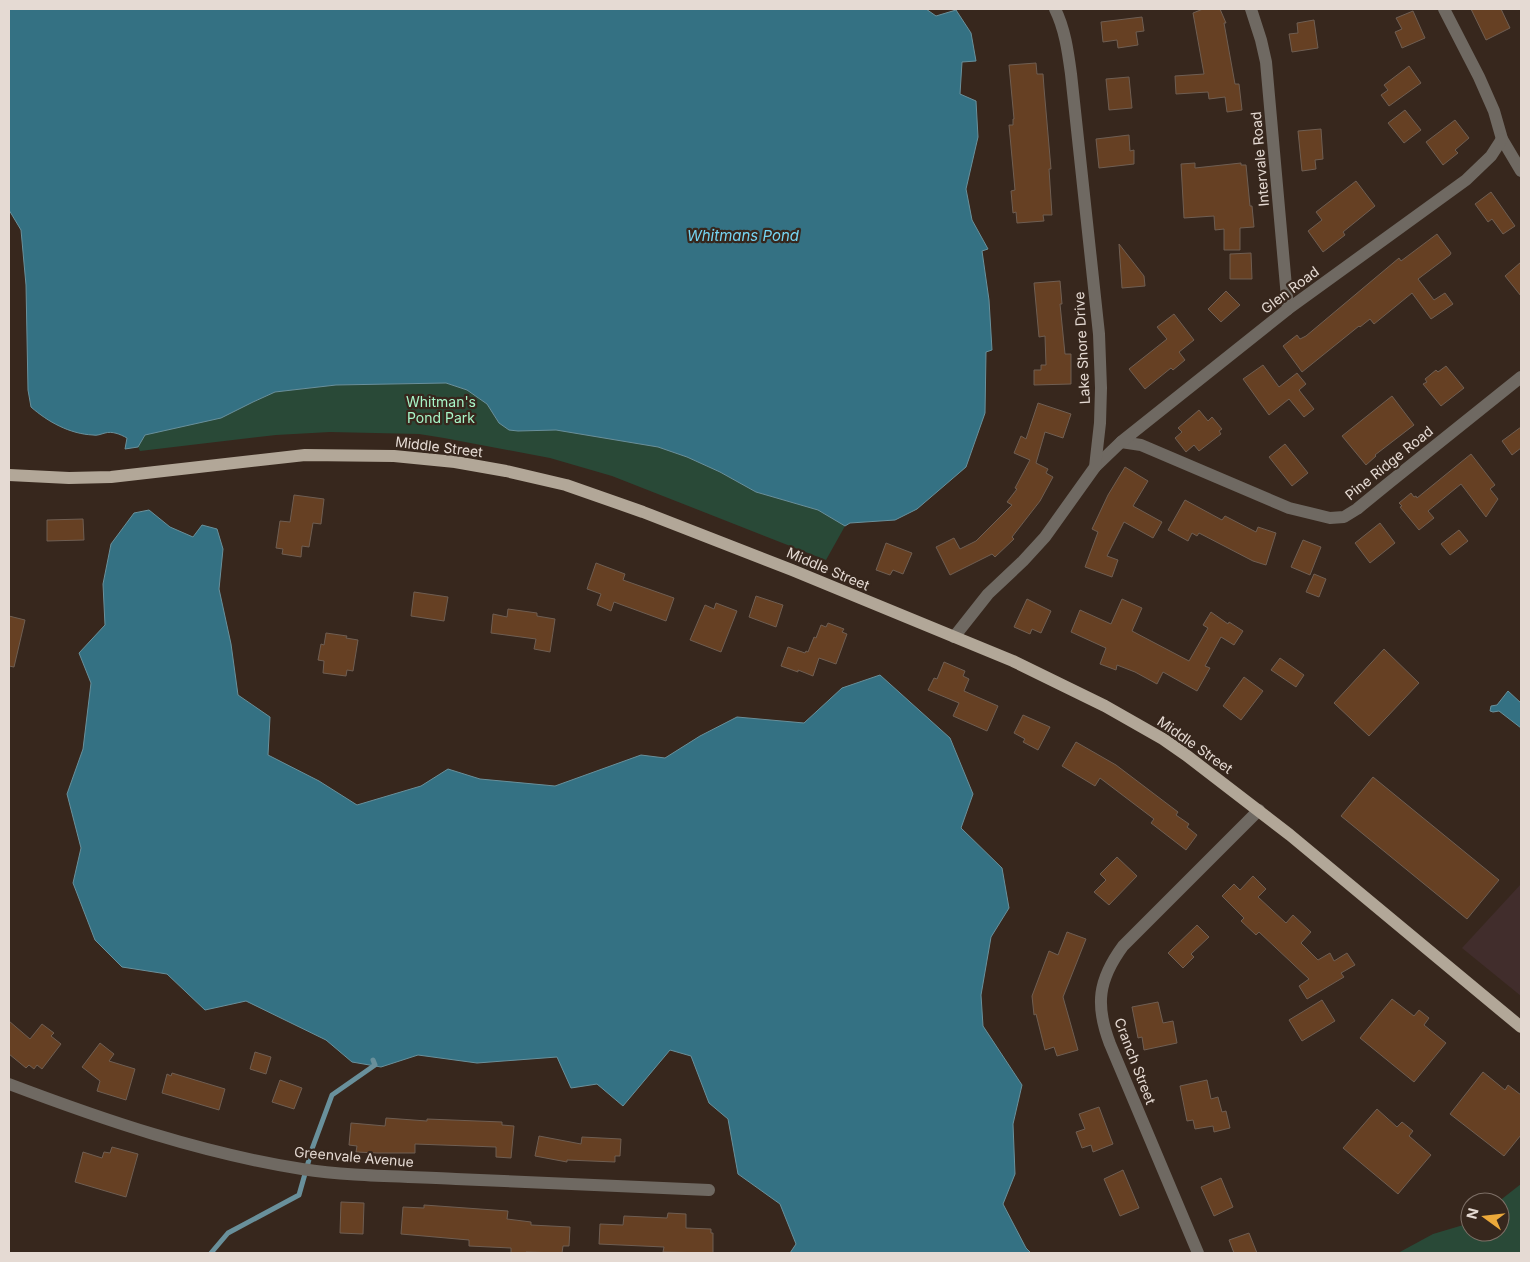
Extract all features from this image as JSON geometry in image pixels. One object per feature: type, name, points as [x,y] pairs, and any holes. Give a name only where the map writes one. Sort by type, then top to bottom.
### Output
[{"type":"main road","name":"Middle Street","points":[[9,474],[69,478],[111,477],[305,455],[394,456],[455,462],[506,471],[598,495],[680,526],[1013,661],[1105,706],[1163,739],[1186,754],[1259,810],[1521,1027]]},
{"type":"street","name":"Lake Shore Drive","points":[[954,636],[988,594],[1045,537],[1095,467],[1100,423],[1099,334],[1071,74],[1066,40],[1055,9]]},
{"type":"street","name":"Intervale Road","points":[[1251,9],[1262,40],[1266,62],[1288,309]]},
{"type":"street","points":[[1444,9],[1479,77],[1494,111],[1502,139],[1521,171]]},
{"type":"street","name":"Glen Road","points":[[1095,467],[1121,442],[1288,309],[1466,180],[1491,156],[1502,139]]},
{"type":"street","name":"Pine Ridge Road","points":[[1121,442],[1140,445],[1158,452],[1289,508],[1330,518],[1344,517],[1357,509],[1521,377]]},
{"type":"street","name":"Cranch Street","points":[[1198,1253],[1104,1027],[1101,991],[1113,959],[1123,946],[1259,810]]},
{"type":"street","name":"Greenvale Avenue","points":[[9,1084],[143,1131],[203,1149],[316,1171],[709,1190]]},
{"type":"shaded area","points":[[1521,884],[1521,996],[1462,948]]},
{"type":"green space","name":"Whitman's Pond Park","points":[[446,383],[467,390],[487,404],[499,423],[518,431],[556,430],[658,447],[687,457],[720,472],[756,492],[818,510],[845,526],[826,560],[612,476],[550,458],[419,434],[330,432],[276,435],[140,451],[138,447],[145,435],[253,402],[275,392],[336,385]]},
{"type":"green space","points":[[1521,1184],[1521,1253],[1398,1253],[1433,1234],[1460,1226],[1460,1242],[1510,1242],[1510,1193]]},
{"type":"water","name":"Whitmans Pond","points":[[9,9],[926,9],[936,16],[956,10],[971,33],[976,61],[962,62],[960,94],[976,101],[978,137],[966,189],[972,220],[988,249],[982,251],[989,300],[992,350],[986,352],[985,413],[966,467],[917,509],[895,520],[850,523],[845,526],[818,510],[756,492],[720,472],[687,457],[658,447],[556,430],[509,430],[499,423],[487,404],[467,390],[446,383],[336,385],[275,392],[221,418],[145,435],[138,447],[125,449],[127,438],[119,434],[110,432],[96,435],[68,430],[45,418],[31,407],[28,390],[26,285],[21,230],[9,210]]},
{"type":"water","points":[[149,510],[170,527],[193,537],[202,525],[217,529],[223,549],[219,589],[231,644],[238,695],[270,717],[268,755],[319,781],[357,805],[421,786],[448,769],[480,779],[555,786],[641,755],[665,758],[700,736],[737,717],[804,723],[842,688],[880,675],[950,738],[973,794],[961,828],[1002,868],[1009,908],[991,937],[981,995],[983,1026],[1022,1085],[1013,1124],[1015,1174],[1003,1204],[1026,1248],[1031,1253],[790,1253],[796,1244],[780,1204],[738,1174],[728,1119],[709,1103],[691,1056],[670,1050],[623,1106],[597,1084],[571,1088],[557,1057],[477,1063],[418,1055],[381,1067],[352,1062],[326,1040],[246,1001],[205,1010],[167,974],[122,967],[95,940],[73,883],[81,848],[67,794],[83,749],[91,683],[79,653],[105,625],[103,584],[111,544],[134,513]]},
{"type":"water","points":[[1508,691],[1521,703],[1521,728],[1499,711],[1490,711],[1491,706],[1497,705]]},
{"type":"building","points":[[1203,9],[1220,9],[1226,23],[1224,23],[1235,84],[1239,84],[1242,110],[1227,112],[1225,97],[1209,99],[1208,92],[1176,94],[1175,76],[1204,74],[1193,13]]},
{"type":"building","points":[[1471,9],[1501,9],[1510,28],[1486,40]]},
{"type":"building","points":[[1413,11],[1425,38],[1402,48],[1395,32],[1402,29],[1396,18]]},
{"type":"building","points":[[1142,17],[1144,31],[1136,32],[1138,45],[1118,48],[1117,40],[1103,42],[1101,22]]},
{"type":"building","points":[[1314,20],[1318,48],[1292,52],[1289,34],[1298,33],[1297,23]]},
{"type":"building","points":[[1036,63],[1037,74],[1043,74],[1051,169],[1049,169],[1052,215],[1043,215],[1044,221],[1017,223],[1016,212],[1013,213],[1011,191],[1015,190],[1009,125],[1013,125],[1014,119],[1009,65]]},
{"type":"building","points":[[1409,66],[1421,83],[1389,106],[1381,95],[1388,90],[1384,85]]},
{"type":"building","points":[[1129,77],[1132,108],[1109,110],[1106,79]]},
{"type":"building","points":[[1405,110],[1421,130],[1404,143],[1388,123]]},
{"type":"building","points":[[1455,120],[1469,138],[1455,150],[1458,153],[1443,165],[1426,142]]},
{"type":"building","points":[[1321,129],[1323,159],[1315,160],[1316,169],[1302,171],[1298,131]]},
{"type":"building","points":[[1129,135],[1130,151],[1134,150],[1134,164],[1099,168],[1096,139]]},
{"type":"building","points":[[1195,163],[1195,168],[1241,163],[1241,165],[1246,165],[1254,227],[1240,228],[1240,250],[1224,250],[1224,229],[1215,230],[1214,216],[1184,218],[1181,164]]},
{"type":"building","points":[[1356,181],[1375,206],[1343,232],[1345,235],[1323,252],[1308,231],[1322,220],[1316,212]]},
{"type":"building","points":[[1491,192],[1515,226],[1503,234],[1492,219],[1488,222],[1475,204]]},
{"type":"building","points":[[1437,234],[1451,253],[1418,279],[1434,300],[1445,293],[1453,304],[1431,319],[1412,293],[1374,324],[1370,319],[1359,326],[1302,372],[1283,346],[1297,335],[1300,339],[1306,336],[1399,258],[1401,261]]},
{"type":"building","points":[[1119,244],[1144,276],[1145,286],[1122,288]]},
{"type":"building","points":[[1251,253],[1252,279],[1230,279],[1230,254]]},
{"type":"building","points":[[1521,262],[1521,296],[1505,276]]},
{"type":"building","points":[[1060,281],[1062,304],[1060,304],[1065,354],[1071,354],[1071,384],[1034,385],[1034,370],[1041,370],[1041,365],[1046,365],[1045,336],[1039,337],[1034,283]]},
{"type":"building","points":[[1226,291],[1240,305],[1221,322],[1208,309]]},
{"type":"building","points":[[1174,314],[1194,340],[1179,352],[1185,360],[1173,370],[1171,368],[1145,389],[1129,369],[1167,339],[1157,327]]},
{"type":"building","points":[[1263,365],[1279,387],[1297,373],[1306,384],[1299,390],[1314,409],[1304,417],[1289,399],[1269,415],[1243,379]]},
{"type":"building","points":[[1446,366],[1464,388],[1441,406],[1423,384],[1427,382],[1425,379],[1436,370],[1438,372]]},
{"type":"building","points":[[1392,396],[1414,425],[1375,455],[1366,465],[1342,436]]},
{"type":"building","points":[[1038,403],[1071,414],[1063,438],[1045,432],[1036,463],[1048,469],[1046,473],[1053,477],[1040,501],[1012,537],[1014,539],[995,557],[992,554],[950,575],[936,547],[954,538],[960,549],[976,541],[1012,505],[1007,502],[1017,489],[1015,488],[1030,460],[1014,453],[1021,436],[1026,439]]},
{"type":"building","points":[[1199,410],[1208,421],[1212,417],[1222,429],[1219,431],[1221,434],[1199,451],[1194,445],[1186,452],[1175,438],[1182,432],[1178,428]]},
{"type":"building","points":[[1521,427],[1521,448],[1512,455],[1502,441]]},
{"type":"building","points":[[1285,444],[1308,473],[1292,486],[1269,457]]},
{"type":"building","points":[[1471,454],[1495,485],[1490,489],[1498,499],[1486,517],[1461,484],[1428,511],[1434,518],[1419,530],[1400,507],[1402,506],[1399,503],[1411,493],[1417,498]]},
{"type":"building","points":[[1125,467],[1148,481],[1133,506],[1162,522],[1153,538],[1124,522],[1107,556],[1118,560],[1112,577],[1085,567],[1098,532],[1092,529],[1108,495]]},
{"type":"building","points":[[294,495],[324,499],[321,524],[313,523],[309,547],[302,546],[301,557],[282,554],[283,549],[276,548],[280,521],[290,522]]},
{"type":"building","points":[[1185,500],[1222,520],[1225,516],[1256,532],[1258,527],[1276,533],[1266,565],[1253,561],[1199,533],[1197,536],[1192,533],[1188,541],[1168,530]]},
{"type":"building","points":[[83,519],[84,540],[47,541],[47,520]]},
{"type":"building","points":[[1380,523],[1395,543],[1370,563],[1355,543]]},
{"type":"building","points":[[1459,530],[1468,541],[1450,555],[1441,544]]},
{"type":"building","points":[[1303,540],[1321,547],[1310,575],[1291,567]]},
{"type":"building","points":[[886,543],[912,553],[903,574],[893,570],[890,575],[876,570]]},
{"type":"building","points":[[596,563],[625,574],[623,580],[674,598],[666,621],[614,602],[611,611],[597,605],[601,594],[587,589]]},
{"type":"building","points":[[1314,574],[1326,579],[1319,597],[1306,592]]},
{"type":"building","points":[[414,592],[448,597],[444,621],[411,616]]},
{"type":"building","points":[[756,596],[783,605],[776,627],[749,617]]},
{"type":"building","points":[[1027,599],[1051,611],[1041,633],[1032,629],[1030,634],[1014,627]]},
{"type":"building","points":[[1122,599],[1142,608],[1132,631],[1189,661],[1208,628],[1203,625],[1211,612],[1228,624],[1229,622],[1243,631],[1234,645],[1221,637],[1205,666],[1210,668],[1197,691],[1163,672],[1157,684],[1117,665],[1116,670],[1100,664],[1106,648],[1071,632],[1080,610],[1111,624]]},
{"type":"building","points":[[716,603],[737,611],[721,652],[690,640],[705,605],[714,609]]},
{"type":"building","points":[[508,609],[537,613],[537,616],[555,619],[550,652],[534,649],[536,639],[491,633],[493,614],[507,617]]},
{"type":"building","points":[[9,616],[25,620],[14,667],[9,666]]},
{"type":"building","points":[[828,623],[844,629],[842,632],[847,634],[836,664],[819,658],[813,676],[781,666],[788,647],[805,653],[806,651],[808,652],[821,625],[826,627]]},
{"type":"building","points":[[326,633],[347,636],[346,638],[358,640],[353,671],[347,670],[346,676],[323,673],[324,661],[318,660],[321,644],[324,645]]},
{"type":"building","points":[[1384,649],[1419,683],[1369,736],[1334,703]]},
{"type":"building","points":[[1280,658],[1304,675],[1296,687],[1271,670]]},
{"type":"building","points":[[944,662],[965,671],[963,676],[969,679],[964,691],[998,706],[987,731],[953,716],[959,703],[928,690],[934,678],[937,679]]},
{"type":"building","points":[[1244,677],[1263,691],[1241,720],[1223,706]]},
{"type":"building","points":[[1023,715],[1050,727],[1038,750],[1023,742],[1025,739],[1014,733]]},
{"type":"building","points":[[1076,742],[1116,765],[1178,812],[1176,815],[1189,824],[1187,827],[1197,835],[1186,850],[1151,823],[1154,819],[1100,778],[1095,786],[1062,766]]},
{"type":"building","points":[[1373,777],[1499,880],[1467,919],[1341,816]]},
{"type":"building","points":[[1117,857],[1137,876],[1109,905],[1094,892],[1106,880],[1100,874]]},
{"type":"building","points":[[1253,876],[1266,889],[1258,897],[1286,923],[1293,915],[1311,932],[1301,943],[1318,960],[1330,953],[1334,961],[1347,953],[1355,965],[1341,973],[1344,977],[1307,999],[1299,986],[1309,979],[1259,932],[1256,935],[1241,921],[1244,918],[1222,896],[1234,884],[1240,890]]},
{"type":"building","points":[[1197,925],[1209,937],[1191,954],[1194,957],[1183,968],[1168,953]]},
{"type":"building","points":[[1067,932],[1086,939],[1063,997],[1078,1050],[1057,1056],[1054,1047],[1045,1050],[1036,1014],[1034,1015],[1032,996],[1049,951],[1058,955]]},
{"type":"building","points":[[1392,999],[1414,1016],[1419,1010],[1429,1018],[1424,1025],[1446,1043],[1414,1082],[1360,1038]]},
{"type":"building","points":[[1322,1000],[1335,1021],[1302,1041],[1289,1020]]},
{"type":"building","points":[[1158,1002],[1163,1023],[1173,1021],[1177,1043],[1144,1050],[1142,1037],[1138,1038],[1132,1007]]},
{"type":"building","points":[[9,1021],[30,1039],[42,1024],[54,1033],[51,1036],[61,1044],[42,1069],[37,1065],[34,1069],[29,1065],[26,1068],[9,1054]]},
{"type":"building","points":[[100,1043],[114,1054],[109,1061],[135,1069],[126,1100],[97,1091],[100,1081],[82,1067]]},
{"type":"building","points":[[255,1052],[271,1057],[266,1074],[250,1069]]},
{"type":"building","points":[[1483,1072],[1505,1090],[1508,1085],[1521,1095],[1521,1135],[1504,1156],[1450,1114]]},
{"type":"building","points":[[172,1073],[225,1089],[219,1110],[162,1093],[167,1074],[171,1076]]},
{"type":"building","points":[[280,1080],[302,1088],[294,1109],[272,1102]]},
{"type":"building","points":[[1207,1080],[1211,1099],[1218,1097],[1222,1112],[1226,1111],[1230,1128],[1214,1132],[1213,1126],[1195,1129],[1193,1120],[1187,1121],[1180,1086]]},
{"type":"building","points":[[1099,1107],[1113,1144],[1093,1152],[1091,1145],[1082,1148],[1076,1132],[1085,1129],[1079,1114]]},
{"type":"building","points":[[1377,1109],[1397,1127],[1402,1122],[1413,1131],[1409,1136],[1431,1155],[1398,1194],[1343,1148]]},
{"type":"building","points":[[386,1118],[427,1121],[427,1119],[502,1122],[502,1125],[514,1126],[511,1158],[496,1157],[496,1147],[415,1144],[415,1153],[378,1153],[356,1152],[357,1146],[349,1145],[351,1123],[385,1126]]},
{"type":"building","points":[[539,1136],[581,1144],[582,1137],[621,1139],[620,1156],[615,1156],[615,1162],[567,1160],[567,1162],[535,1156]]},
{"type":"building","points":[[112,1147],[138,1154],[126,1197],[75,1182],[83,1152],[102,1158],[104,1152],[110,1153]]},
{"type":"building","points":[[1123,1170],[1139,1208],[1120,1216],[1104,1179]]},
{"type":"building","points":[[1221,1178],[1233,1207],[1214,1216],[1201,1187]]},
{"type":"building","points":[[341,1202],[364,1203],[363,1234],[340,1233]]},
{"type":"building","points":[[424,1205],[508,1211],[507,1219],[531,1222],[531,1225],[570,1227],[569,1246],[563,1246],[562,1253],[511,1253],[511,1248],[469,1246],[469,1240],[401,1234],[403,1207],[424,1208]]},
{"type":"building","points":[[668,1213],[686,1214],[686,1228],[711,1229],[711,1233],[713,1233],[713,1253],[663,1252],[664,1247],[599,1244],[600,1224],[623,1225],[624,1216],[667,1218]]},
{"type":"building","points":[[1249,1233],[1257,1253],[1234,1253],[1229,1240]]},
{"type":"waterway","points":[[211,1253],[228,1233],[299,1195],[312,1149],[332,1095],[375,1065],[373,1060]]}]
